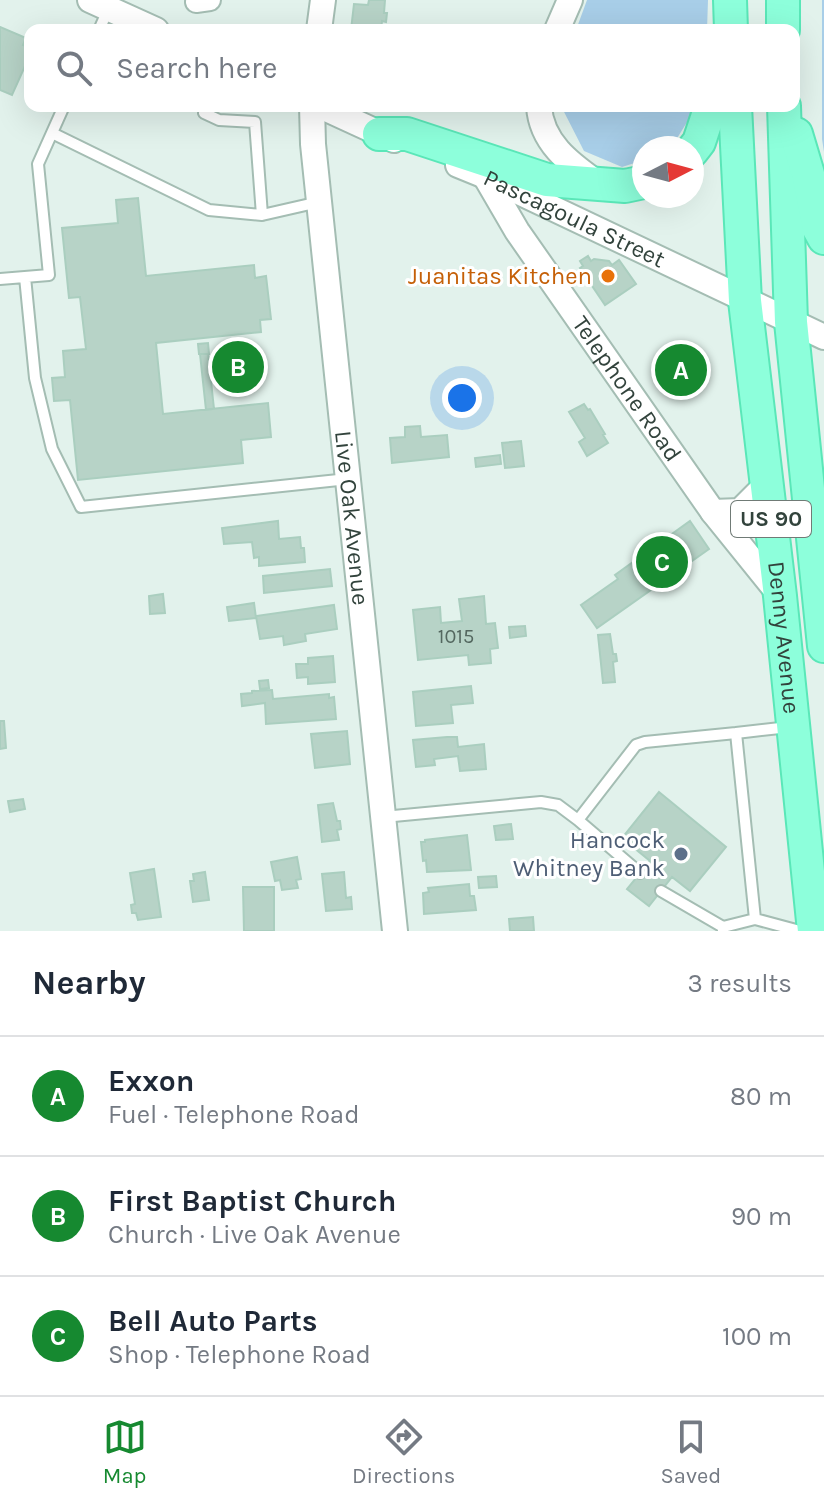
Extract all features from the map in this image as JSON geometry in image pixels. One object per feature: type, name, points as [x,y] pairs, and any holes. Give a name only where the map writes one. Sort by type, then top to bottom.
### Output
[{"type":"main road","points":[[783,0],[783,24]]},
{"type":"main road","points":[[701,136],[709,112]]},
{"type":"main road","name":"Denny Avenue","points":[[735,112],[745,301],[780,596],[814,931]]},
{"type":"main road","name":"Denny Avenue","points":[[785,112],[791,322],[824,646]]},
{"type":"main road","points":[[787,112],[808,174],[819,229],[824,238]]},
{"type":"main road","points":[[379,134],[407,134],[547,180],[632,185]]},
{"type":"street","points":[[320,24],[323,0]]},
{"type":"street","points":[[560,24],[570,0]]},
{"type":"street","points":[[99,13],[136,24]]},
{"type":"street","name":"Live Oak Avenue","points":[[312,112],[395,931]]},
{"type":"street","name":"Pascagoula Street","points":[[333,112],[485,176],[824,337]]},
{"type":"street","points":[[540,112],[551,144],[596,182]]},
{"type":"street","name":"Telephone Road","points":[[485,176],[517,231],[713,512],[780,596]]},
{"type":"street","points":[[713,512],[740,511],[767,484]]},
{"type":"lane","points":[[0,279],[49,275],[38,164],[61,112]]},
{"type":"lane","points":[[205,112],[219,120],[255,122],[262,215]]},
{"type":"lane","points":[[52,133],[209,210],[262,215],[319,202]]},
{"type":"lane","points":[[25,277],[35,378],[52,449],[81,507],[348,479]]},
{"type":"lane","points":[[578,820],[636,745],[794,727]]},
{"type":"lane","points":[[736,733],[755,919]]},
{"type":"lane","points":[[383,817],[541,802],[558,805],[640,873]]},
{"type":"lane","points":[[661,891],[723,929],[755,919],[800,931]]},
{"type":"shaded area","points":[[587,0],[708,0],[707,24],[578,24]]},
{"type":"shaded area","points":[[824,0],[824,152],[822,139]]},
{"type":"shaded area","points":[[564,112],[693,112],[678,136],[632,136],[632,164],[622,167],[584,151]]},
{"type":"building","points":[[369,0],[385,0],[386,22],[352,24],[354,4],[368,5]]},
{"type":"building","points":[[0,27],[24,37],[24,68],[12,95],[0,90]]},
{"type":"building","points":[[138,198],[146,276],[254,265],[255,278],[266,276],[271,319],[260,320],[261,332],[156,343],[163,414],[268,403],[271,437],[241,440],[243,463],[78,480],[70,400],[54,401],[52,378],[65,377],[63,351],[86,349],[80,297],[69,298],[62,228],[118,223],[116,200]]},
{"type":"building","name":"Juanitas Kitchen","points":[[588,256],[591,261],[609,261],[612,265],[619,260],[636,284],[605,305],[580,268],[583,266],[580,261]]},
{"type":"building","points":[[208,343],[209,354],[199,354],[198,344]]},
{"type":"building","points":[[200,354],[208,354],[214,409],[206,410]]},
{"type":"building","points":[[584,404],[590,409],[608,443],[587,456],[579,442],[585,438],[569,412]]},
{"type":"building","points":[[420,426],[421,437],[447,435],[449,457],[392,463],[390,438],[405,437],[405,427]]},
{"type":"building","points":[[521,441],[524,466],[505,468],[502,443]]},
{"type":"building","points":[[500,455],[501,464],[476,467],[475,458]]},
{"type":"building","points":[[278,521],[279,539],[300,537],[305,562],[259,566],[259,557],[254,558],[252,542],[224,544],[222,528]]},
{"type":"building","points":[[690,521],[709,549],[597,628],[581,605],[618,579],[615,575]]},
{"type":"building","points":[[330,569],[332,586],[264,593],[263,576]]},
{"type":"building","points":[[163,594],[165,613],[150,614],[149,596]]},
{"type":"building","points":[[484,596],[486,624],[495,623],[498,648],[490,649],[491,663],[469,665],[468,655],[418,660],[413,610],[440,607],[441,623],[462,621],[459,599]]},
{"type":"building","points":[[254,603],[256,618],[229,621],[227,607]]},
{"type":"building","points":[[334,605],[337,629],[305,634],[306,641],[284,645],[283,636],[260,639],[256,616]]},
{"type":"building","points":[[525,626],[526,636],[510,638],[509,627]]},
{"type":"building","points":[[610,634],[617,661],[613,662],[615,682],[603,683],[598,635]]},
{"type":"building","points":[[333,656],[335,682],[308,684],[308,677],[297,678],[296,664],[308,664],[308,658]]},
{"type":"building","points":[[268,680],[269,688],[260,689],[259,681]]},
{"type":"building","points":[[471,686],[473,703],[451,705],[453,723],[416,726],[413,692]]},
{"type":"building","points":[[272,690],[273,699],[329,694],[329,698],[334,697],[336,719],[266,724],[265,703],[242,706],[241,694]]},
{"type":"building","points":[[0,721],[4,721],[6,748],[0,749]]},
{"type":"building","points":[[347,731],[350,764],[315,768],[311,734]]},
{"type":"building","points":[[457,737],[458,747],[484,744],[486,769],[460,771],[458,756],[434,759],[435,765],[416,767],[413,740]]},
{"type":"building","name":"Hancock Whitney Bank","points":[[659,792],[726,847],[690,891],[672,877],[649,906],[627,889],[650,861],[622,838]]},
{"type":"building","points":[[23,799],[25,809],[10,812],[8,801]]},
{"type":"building","points":[[333,803],[337,821],[340,821],[341,829],[337,830],[339,840],[322,842],[318,805]]},
{"type":"building","points":[[511,824],[513,839],[496,840],[494,826]]},
{"type":"building","points":[[467,835],[471,870],[427,872],[421,842]]},
{"type":"building","points":[[297,857],[301,879],[296,880],[298,888],[282,890],[280,880],[275,881],[271,862]]},
{"type":"building","points":[[154,869],[161,917],[138,920],[136,913],[132,913],[131,905],[135,904],[130,873]]},
{"type":"building","points":[[205,872],[209,900],[193,902],[190,881],[194,881],[193,874]]},
{"type":"building","points":[[344,872],[346,898],[351,897],[352,909],[326,911],[322,874]]},
{"type":"building","points":[[496,876],[497,887],[479,888],[478,877]]},
{"type":"building","points":[[469,884],[476,910],[424,914],[423,893],[429,892],[428,888]]},
{"type":"building","points":[[243,887],[274,887],[274,931],[244,931]]},
{"type":"building","points":[[533,917],[534,931],[510,931],[509,919]]},
{"type":"place","name":"Juanitas Kitchen","points":[[608,276]]},
{"type":"place","name":"First Baptist Church","points":[[238,367]]},
{"type":"place","name":"Exxon","points":[[681,370]]},
{"type":"place","name":"Bell Auto Parts","points":[[662,562]]},
{"type":"place","name":"Hancock Whitney Bank","points":[[681,854]]}]
